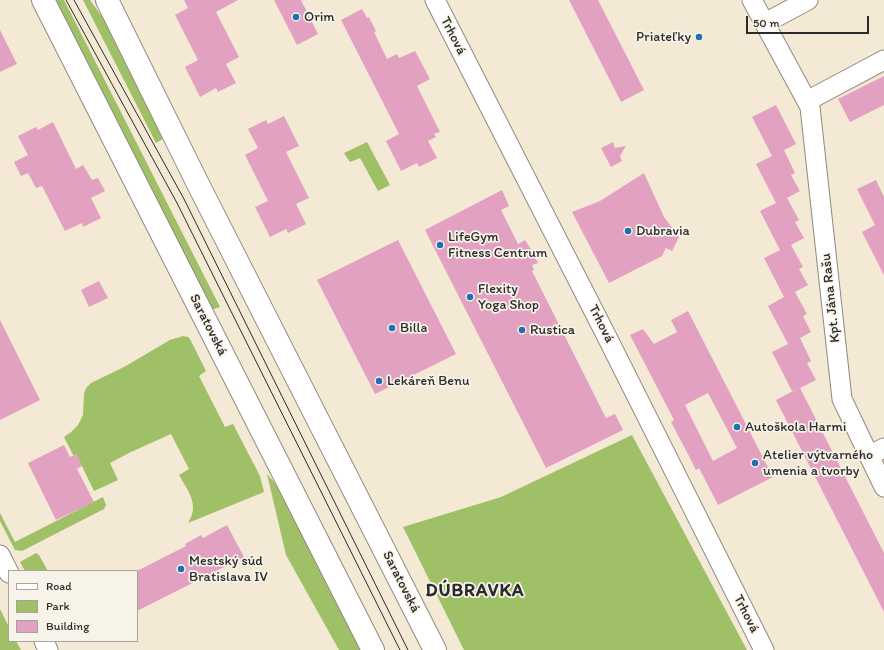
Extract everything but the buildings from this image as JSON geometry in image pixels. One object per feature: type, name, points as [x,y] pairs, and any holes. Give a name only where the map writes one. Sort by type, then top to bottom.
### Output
[{"type":"main road","name":"Saratovská","points":[[43,0],[373,650]]},
{"type":"main road","name":"Saratovská","points":[[107,0],[199,186],[435,650]]},
{"type":"street","name":"Trhová","points":[[435,0],[608,339],[764,650]]},
{"type":"street","name":"Kpt. Jána Rašu","points":[[752,0],[810,108],[842,399],[877,452],[884,487]]},
{"type":"street","points":[[765,23],[808,0]]},
{"type":"street","points":[[807,101],[884,60]]},
{"type":"street","points":[[0,555],[8,570]]},
{"type":"green space","points":[[53,0],[64,0],[220,307],[211,309]]},
{"type":"green space","points":[[83,0],[90,0],[111,29],[163,139],[156,143]]},
{"type":"green space","points":[[367,142],[390,185],[378,191],[360,158],[350,162],[344,153]]},
{"type":"green space","points":[[183,336],[190,339],[206,371],[199,376],[225,427],[233,424],[260,476],[264,492],[188,523],[193,510],[193,504],[189,492],[179,475],[189,469],[171,434],[110,463],[118,480],[94,491],[76,454],[73,455],[64,437],[78,425],[83,415],[84,394],[86,388],[91,383],[124,367],[170,340]]},
{"type":"green space","points":[[632,435],[747,650],[464,650],[403,527],[501,497]]},
{"type":"green space","points":[[267,474],[274,482],[306,537],[363,650],[339,650],[286,555]]},
{"type":"green space","points":[[103,497],[106,505],[104,509],[22,551],[15,550],[0,521],[0,513],[15,542]]},
{"type":"green space","points":[[36,553],[39,555],[47,570],[24,570],[20,562]]},
{"type":"green space","points":[[0,609],[8,625],[8,642],[17,642],[21,650],[0,650]]},
{"type":"tram line","points":[[66,0],[177,203],[400,650]]},
{"type":"tram line","points":[[74,0],[184,199],[408,650]]},
{"type":"place","name":"Orim","points":[[296,17]]},
{"type":"place","name":"Priateľky","points":[[699,37]]},
{"type":"place","name":"Dubravia","points":[[628,231]]},
{"type":"place","name":"LifeGym Fitness Centrum","points":[[440,245]]},
{"type":"place","name":"Flexity Yoga Shop","points":[[470,297]]},
{"type":"place","name":"Billa","points":[[392,328]]},
{"type":"place","name":"Rustica","points":[[522,330]]},
{"type":"place","name":"Lekáreň Benu","points":[[379,381]]},
{"type":"place","name":"Autoškola Harmi","points":[[737,427]]},
{"type":"place","name":"Atelier výtvarného umenia a tvorby","points":[[755,463]]},
{"type":"place","name":"Mestský súd Bratislava IV","points":[[181,569]]},
{"type":"district","name":"DÚBRAVKA","points":[[475,591]]}]
